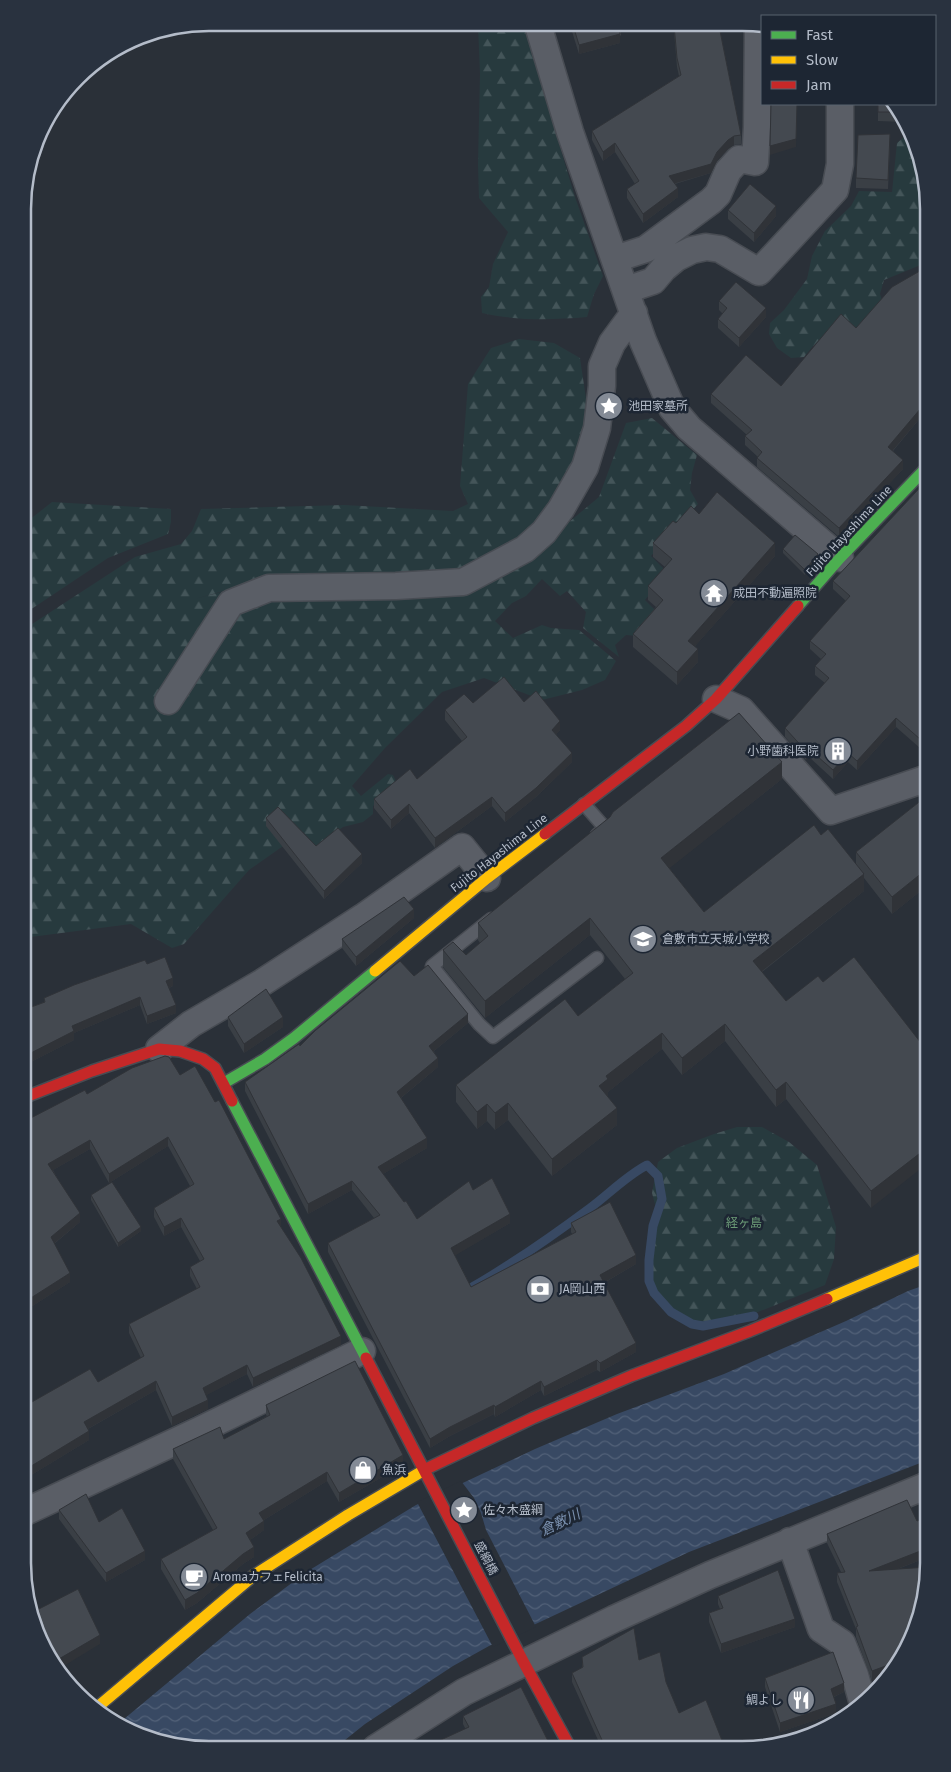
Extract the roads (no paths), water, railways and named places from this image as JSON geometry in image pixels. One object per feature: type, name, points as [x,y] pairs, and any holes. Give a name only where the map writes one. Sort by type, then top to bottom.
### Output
[{"type":"street","points":[[540,31],[570,132],[643,341],[672,408],[689,428],[840,558]]},
{"type":"street","points":[[615,259],[646,249],[711,201],[718,194],[728,171],[739,159],[755,162],[758,32]]},
{"type":"street","points":[[168,701],[231,603],[269,588],[396,586],[464,582],[525,549],[544,532],[555,517],[585,467],[597,428],[602,386],[602,366],[630,302],[676,258],[692,250],[720,249],[759,272],[835,190],[840,164],[840,105]]},
{"type":"street","name":"Fujito Hayashima Line","points":[[224,1083],[265,1059],[294,1038],[487,878],[686,726],[716,699],[840,558],[920,474]]},
{"type":"street","points":[[716,699],[741,710],[831,811],[920,781]]},
{"type":"street","points":[[31,1095],[92,1071],[160,1049],[191,1024],[262,982],[363,917],[462,847],[487,878]]},
{"type":"street","points":[[160,1049],[180,1051],[202,1058],[215,1068],[224,1083]]},
{"type":"street","name":"盛綱橋","points":[[224,1083],[264,1166],[567,1741]]},
{"type":"street","points":[[101,1704],[253,1576],[348,1515],[534,1418],[614,1383],[750,1331],[920,1259]]},
{"type":"street","points":[[31,1508],[200,1430],[362,1351]]},
{"type":"street","points":[[387,1741],[521,1657],[614,1619],[790,1541],[920,1488]]},
{"type":"street","points":[[790,1541],[821,1629],[842,1643],[855,1675],[861,1696]]},
{"type":"lane","points":[[584,804],[605,828],[590,840]]},
{"type":"lane","points":[[500,912],[432,966],[479,1024],[493,1037],[597,958]]},
{"type":"water","name":"倉敷川","points":[[920,1287],[920,1463],[689,1552],[489,1646],[453,1666],[365,1724],[344,1741],[209,1741],[186,1739],[163,1735],[124,1719],[250,1614],[308,1571],[416,1505],[535,1449],[617,1414],[724,1374],[846,1321]]},
{"type":"waterway","points":[[469,1289],[546,1240],[632,1174],[647,1165],[658,1176],[662,1199],[653,1226],[649,1260],[649,1281],[654,1293],[671,1312],[692,1324],[703,1326],[754,1316]]},
{"type":"place","name":"池田家墓所","points":[[609,406]]},
{"type":"place","name":"成田不動遍照院","points":[[714,593]]},
{"type":"place","name":"小野歯科医院","points":[[838,751]]},
{"type":"place","name":"倉敷市立天城小学校","points":[[643,939]]},
{"type":"place","name":"JA岡山西","points":[[540,1289]]},
{"type":"place","name":"魚浜","points":[[363,1470]]},
{"type":"place","name":"佐々木盛綱","points":[[464,1510]]},
{"type":"place","name":"AromaカフェFelicita","points":[[194,1577]]},
{"type":"place","name":"鯛よし","points":[[801,1700]]},
{"type":"park label","name":"経ヶ島","points":[[744,1223]]}]
